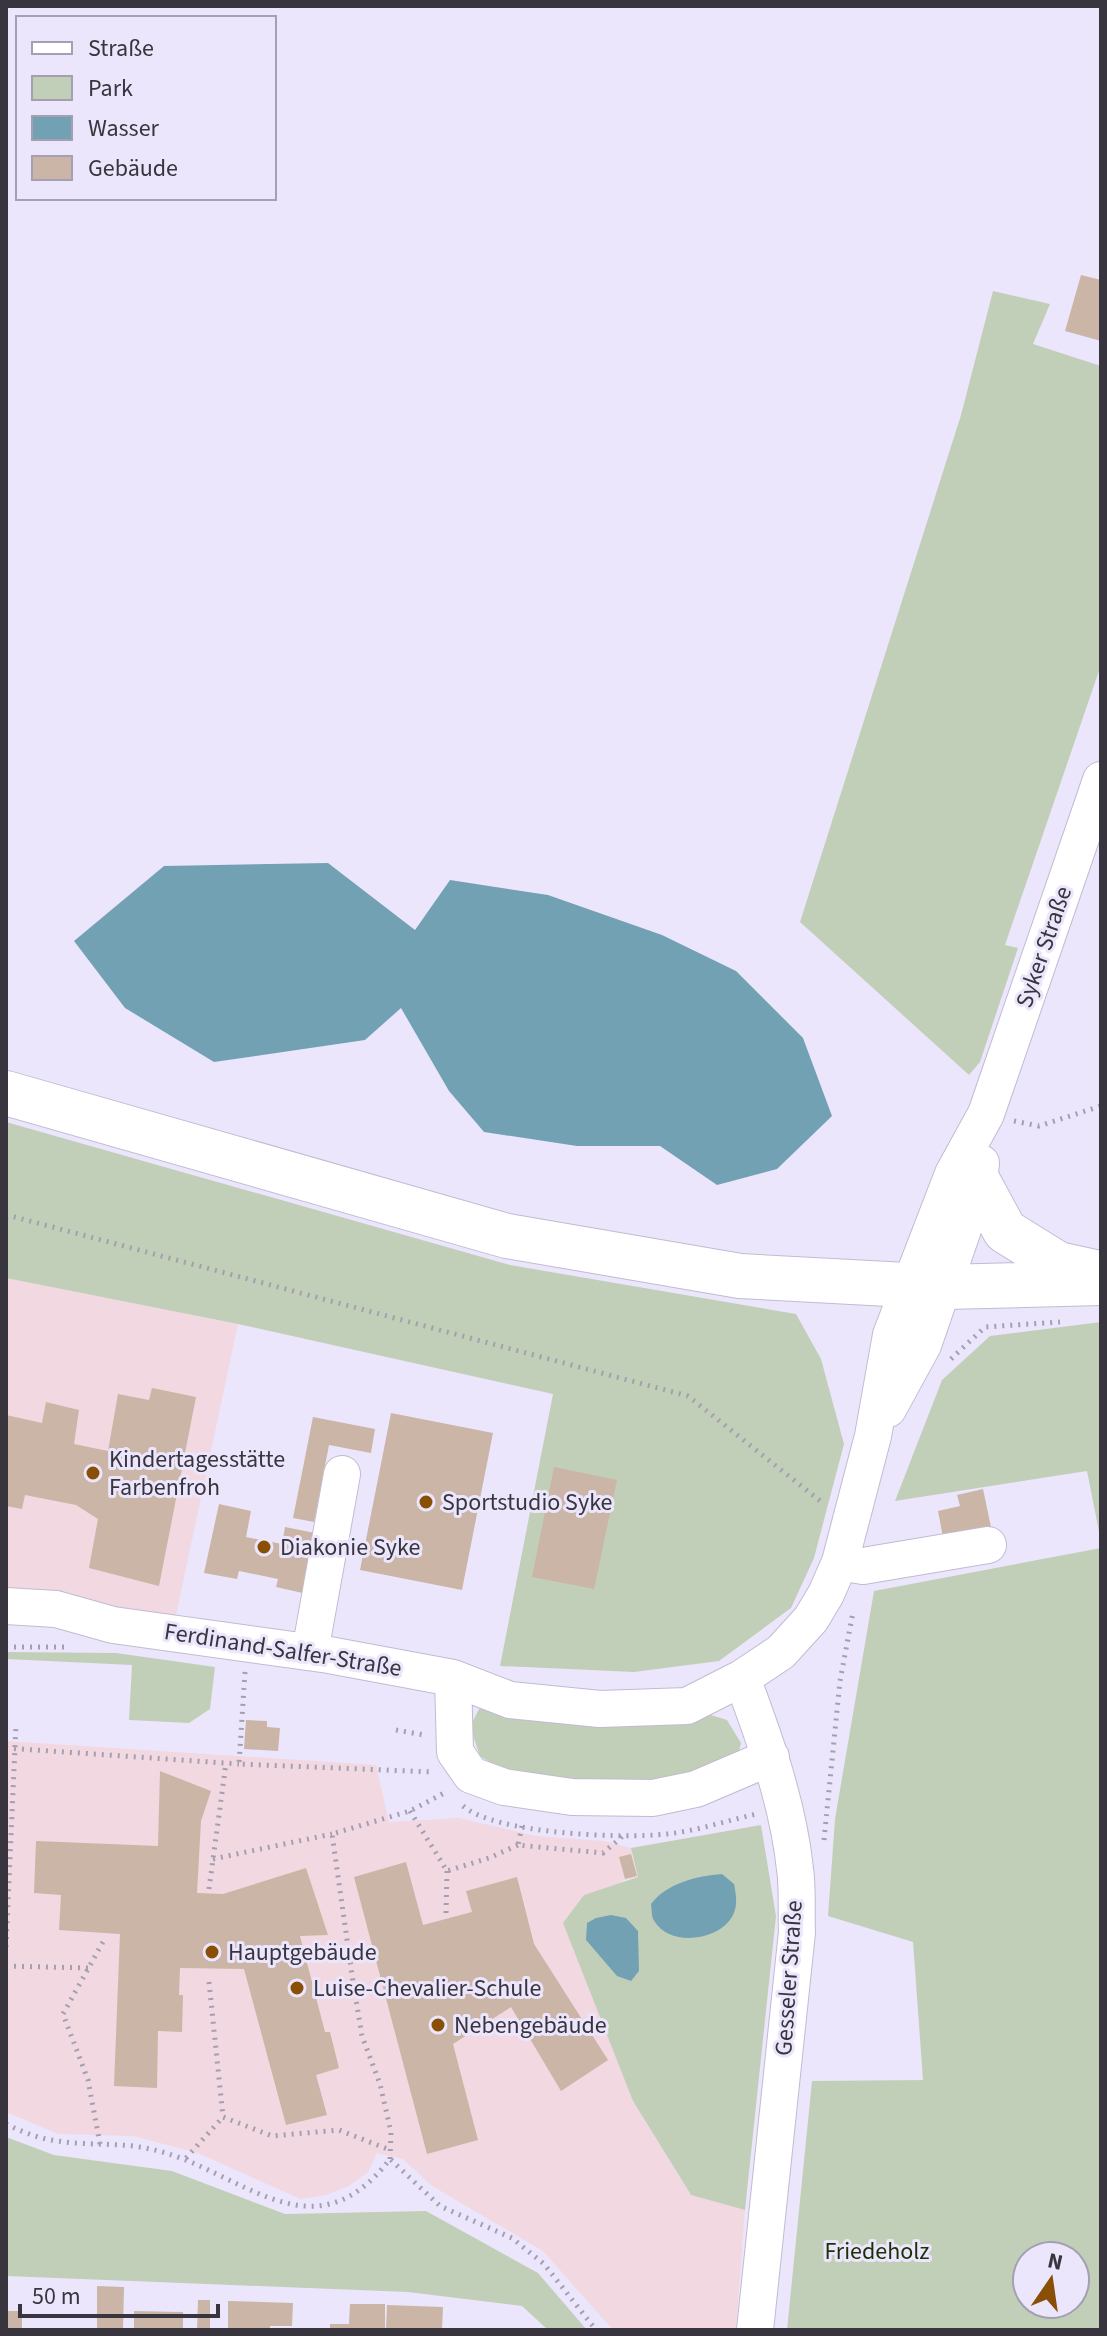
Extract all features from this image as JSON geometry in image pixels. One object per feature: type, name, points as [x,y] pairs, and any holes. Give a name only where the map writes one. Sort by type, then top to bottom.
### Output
[{"type":"main road","points":[[6,1093],[507,1236],[740,1276],[947,1286],[1101,1283]]},
{"type":"main road","points":[[979,1183],[1005,1231],[1058,1264],[1101,1273]]},
{"type":"street","name":"Syker Straße","points":[[947,1286],[979,1183],[1005,1118],[1101,780]]},
{"type":"street","name":"Syker Straße","points":[[947,1286],[953,1174],[1005,1118]]},
{"type":"street","points":[[742,1678],[781,1652],[811,1619],[826,1594],[840,1562],[873,1436],[923,1345],[947,1286]]},
{"type":"street","points":[[310,1652],[342,1474]]},
{"type":"street","points":[[840,1562],[863,1566],[988,1545]]},
{"type":"street","name":"Ferdinand-Salfer-Straße","points":[[6,1606],[56,1609],[113,1625],[310,1652],[453,1678],[510,1700],[600,1709],[687,1706],[742,1678]]},
{"type":"street","name":"Ferdinand-Salfer-Straße","points":[[6,1631],[56,1632],[113,1625]]},
{"type":"street","points":[[453,1678],[455,1752],[471,1775],[504,1787],[572,1797],[653,1798],[696,1789],[771,1757]]},
{"type":"street","name":"Gesseler Straße","points":[[742,1678],[771,1757],[796,1871],[797,1932],[755,2330]]},
{"type":"path","points":[[1039,1126],[1101,1106]]},
{"type":"path","points":[[6,1217],[27,1220],[688,1396],[850,1524]]},
{"type":"path","points":[[947,1286],[985,1327],[1072,1321]]},
{"type":"path","points":[[6,1647],[70,1647]]},
{"type":"path","points":[[239,1764],[246,1663]]},
{"type":"path","points":[[6,1947],[16,1725]]},
{"type":"path","points":[[396,1730],[437,1737]]},
{"type":"path","points":[[6,1748],[239,1764],[434,1772]]},
{"type":"path","points":[[435,1760],[434,1772],[446,1792],[474,1816],[561,1834],[667,1834],[784,1808]]},
{"type":"path","points":[[209,1889],[226,1763]]},
{"type":"path","points":[[213,1859],[332,1834],[410,1811],[446,1792]]},
{"type":"path","points":[[410,1811],[447,1871],[446,1913]]},
{"type":"path","points":[[518,1845],[522,1826]]},
{"type":"path","points":[[6,2124],[57,2141],[147,2148],[186,2158],[269,2200],[300,2206],[330,2205],[372,2182],[390,2159],[391,2132],[380,2084],[362,2036],[332,1834]]},
{"type":"path","points":[[447,1871],[518,1845],[603,1853],[625,1834]]},
{"type":"path","points":[[100,2144],[88,2080],[63,2014],[104,1940]]},
{"type":"path","points":[[6,1966],[88,1968]]},
{"type":"path","points":[[186,2158],[223,2117],[209,1982]]},
{"type":"path","points":[[223,2117],[272,2136],[339,2130],[390,2150]]},
{"type":"path","points":[[390,2159],[440,2206],[512,2238],[544,2264],[596,2330]]},
{"type":"shaded area","points":[[6,1278],[238,1324],[175,1620],[6,1595]]},
{"type":"shaded area","name":"Luise-Chevalier-Schule","points":[[6,1741],[376,1765],[389,1822],[459,1818],[536,1836],[604,1841],[631,1848],[638,1877],[621,1881],[633,2101],[691,2195],[745,2210],[736,2330],[613,2330],[543,2251],[432,2186],[403,2159],[377,2153],[368,2172],[349,2186],[326,2195],[300,2199],[198,2153],[133,2136],[58,2134],[6,2112]]},
{"type":"green space","points":[[993,291],[1050,304],[1033,344],[1101,366],[1101,665],[1005,945],[1018,948],[980,1062],[969,1075],[800,922],[961,415]]},
{"type":"green space","points":[[6,1122],[510,1265],[796,1314],[821,1359],[844,1444],[814,1558],[791,1608],[719,1661],[634,1672],[500,1666],[553,1394],[238,1324],[6,1278]]},
{"type":"green space","points":[[1101,1322],[1101,1542],[1087,1471],[895,1501],[942,1380],[990,1336]]},
{"type":"green space","name":"Friedeholz","points":[[1101,1548],[1101,2330],[787,2330],[812,2081],[923,2080],[913,1942],[828,1916],[835,1819],[874,1591]]},
{"type":"green space","points":[[6,1652],[116,1653],[215,1667],[210,1709],[189,1723],[129,1720],[132,1665],[6,1659]]},
{"type":"green space","points":[[490,1704],[701,1712],[727,1720],[741,1743],[736,1763],[698,1776],[591,1784],[510,1775],[480,1756],[470,1727],[479,1709]]},
{"type":"green space","points":[[761,1825],[776,1916],[745,2210],[691,2195],[633,2101],[563,1923],[584,1895],[638,1877],[631,1848]]},
{"type":"green space","points":[[6,2137],[54,2155],[172,2171],[285,2214],[426,2211],[538,2273],[587,2330],[548,2330],[522,2306],[408,2292],[6,2276]]},
{"type":"water","points":[[328,863],[415,930],[450,880],[548,895],[662,935],[736,971],[803,1038],[832,1116],[777,1169],[717,1185],[660,1146],[577,1146],[484,1132],[449,1091],[401,1008],[365,1040],[214,1062],[125,1008],[74,941],[164,866]]},
{"type":"water","points":[[722,1874],[734,1884],[736,1903],[727,1924],[717,1931],[695,1938],[683,1938],[662,1930],[654,1920],[651,1904],[665,1891],[693,1879]]},
{"type":"water","points":[[611,1915],[626,1918],[638,1931],[639,1971],[631,1981],[617,1976],[586,1940],[587,1923]]},
{"type":"building","points":[[1081,275],[1101,280],[1101,341],[1065,331]]},
{"type":"building","name":"Kindertagesstätte Farbenfroh","points":[[152,1388],[196,1397],[159,1586],[89,1568],[98,1519],[76,1505],[25,1495],[22,1509],[6,1506],[6,1415],[42,1423],[46,1402],[79,1410],[74,1444],[108,1451],[118,1394],[149,1400]]},
{"type":"building","name":"Sportstudio Syke","points":[[391,1413],[493,1433],[462,1590],[360,1570]]},
{"type":"building","points":[[313,1417],[375,1429],[371,1453],[329,1445],[314,1522],[293,1518]]},
{"type":"building","points":[[554,1467],[617,1480],[594,1589],[532,1577]]},
{"type":"building","points":[[983,1489],[991,1527],[943,1537],[938,1511],[960,1506],[957,1495]]},
{"type":"building","name":"Diakonie Syke","points":[[219,1504],[251,1511],[246,1537],[282,1544],[285,1527],[320,1534],[307,1594],[276,1587],[278,1579],[239,1571],[237,1579],[204,1573]]},
{"type":"building","points":[[246,1720],[267,1721],[267,1727],[280,1728],[278,1751],[244,1749]]},
{"type":"building","name":"Hauptgebäude","points":[[160,1771],[211,1791],[201,1821],[197,1893],[223,1894],[306,1868],[328,1935],[300,1936],[325,2032],[330,2032],[339,2068],[316,2075],[327,2115],[286,2125],[244,1969],[180,1968],[182,2032],[158,2031],[157,2088],[114,2086],[120,1934],[59,1930],[61,1895],[34,1893],[36,1841],[158,1846]]},
{"type":"building","points":[[631,1854],[637,1876],[625,1879],[619,1857]]},
{"type":"building","name":"Nebengebäude","points":[[406,1862],[423,1925],[472,1912],[466,1891],[517,1877],[534,1944],[608,2060],[561,2091],[511,2007],[453,2044],[478,2140],[427,2154],[354,1877]]},
{"type":"building","points":[[97,2286],[124,2287],[123,2330],[97,2330]]},
{"type":"building","points":[[198,2300],[210,2300],[210,2330],[197,2330]]},
{"type":"building","points":[[228,2301],[293,2303],[292,2326],[270,2326],[270,2330],[228,2330]]},
{"type":"building","points":[[350,2304],[385,2304],[385,2330],[330,2330],[330,2324],[349,2324]]},
{"type":"building","points":[[387,2305],[443,2307],[442,2330],[386,2328]]},
{"type":"building","points":[[6,2311],[22,2311],[22,2330],[6,2330]]},
{"type":"building","points":[[134,2311],[183,2312],[183,2330],[134,2330]]},
{"type":"place","name":"Kindertagesstätte Farbenfroh","points":[[93,1473]]},
{"type":"place","name":"Sportstudio Syke","points":[[426,1502]]},
{"type":"place","name":"Diakonie Syke","points":[[264,1547]]},
{"type":"place","name":"Hauptgebäude","points":[[212,1952]]},
{"type":"place","name":"Luise-Chevalier-Schule","points":[[297,1988]]},
{"type":"place","name":"Nebengebäude","points":[[438,2025]]}]
